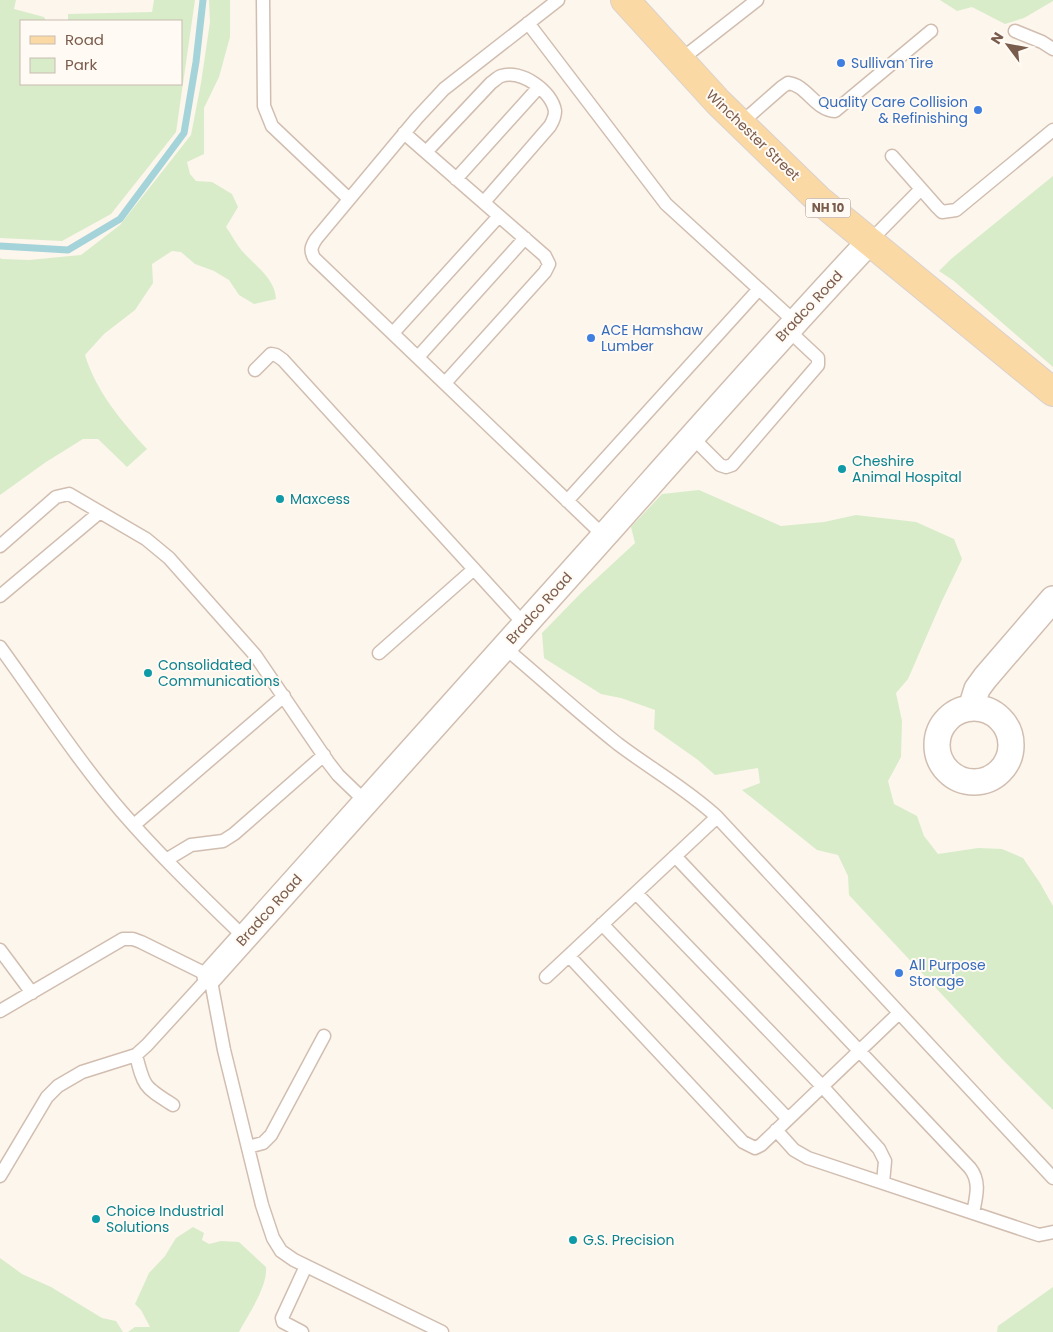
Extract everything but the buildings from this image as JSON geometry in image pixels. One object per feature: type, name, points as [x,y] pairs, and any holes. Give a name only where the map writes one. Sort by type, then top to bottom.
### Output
[{"type":"main road","name":"Winchester Street","points":[[625,0],[718,102],[819,200],[1053,392]]},
{"type":"street","name":"Bradco Road","points":[[210,976],[604,536],[691,436],[791,325],[870,242]]},
{"type":"street","points":[[971,708],[977,689],[988,674],[1053,599]]},
{"type":"lane","points":[[263,0],[264,106],[272,126],[349,200]]},
{"type":"lane","points":[[558,0],[444,89],[404,133],[316,239],[311,247],[311,252],[314,258],[604,536]]},
{"type":"lane","points":[[679,60],[757,0]]},
{"type":"lane","points":[[528,23],[666,204],[759,289],[818,358],[818,365],[732,465],[726,467],[720,465],[691,436]]},
{"type":"lane","points":[[1015,31],[1042,42],[1053,49]]},
{"type":"lane","points":[[740,124],[788,83],[797,86],[822,108],[835,111],[931,32]]},
{"type":"lane","points":[[426,152],[491,83],[500,76],[521,77],[530,80],[539,87],[552,104],[555,112],[554,119],[484,202]]},
{"type":"lane","points":[[456,178],[539,87]]},
{"type":"lane","points":[[892,156],[942,212],[956,210],[1053,130]]},
{"type":"lane","points":[[404,133],[545,256],[549,264],[545,272],[444,383]]},
{"type":"lane","points":[[870,242],[921,188]]},
{"type":"lane","points":[[393,333],[499,216]]},
{"type":"lane","points":[[418,357],[525,238]]},
{"type":"lane","points":[[567,501],[759,289]]},
{"type":"lane","points":[[255,370],[271,354],[283,360],[524,624]]},
{"type":"lane","points":[[0,546],[56,497],[69,494],[146,538],[170,558],[255,655],[338,775],[366,802]]},
{"type":"lane","points":[[0,596],[100,512]]},
{"type":"lane","points":[[379,653],[474,569]]},
{"type":"lane","points":[[504,646],[593,724],[692,796],[717,817],[1053,1178]]},
{"type":"lane","points":[[0,647],[97,781],[134,825],[166,860],[245,938]]},
{"type":"lane","points":[[134,825],[284,696]]},
{"type":"lane","points":[[166,860],[190,845],[223,841],[234,834],[324,755]]},
{"type":"lane","points":[[546,977],[717,817]]},
{"type":"lane","points":[[675,856],[974,1174],[977,1188],[973,1213]]},
{"type":"lane","points":[[636,893],[822,1086],[879,1149],[885,1161],[883,1183]]},
{"type":"lane","points":[[602,924],[788,1119]]},
{"type":"lane","points":[[0,1011],[123,939],[141,942],[210,976]]},
{"type":"lane","points":[[0,950],[32,993]]},
{"type":"lane","points":[[569,956],[743,1142],[755,1148],[761,1145],[899,1013]]},
{"type":"lane","points":[[0,1176],[47,1097],[58,1086],[82,1072],[136,1055],[210,976]]},
{"type":"lane","points":[[210,976],[224,1050],[262,1205],[273,1238],[281,1251],[294,1260],[442,1332]]},
{"type":"lane","points":[[248,1147],[263,1143],[271,1135],[324,1036]]},
{"type":"lane","points":[[136,1055],[142,1080],[148,1088],[173,1105]]},
{"type":"lane","points":[[776,1130],[794,1150],[808,1158],[1038,1235],[1053,1232]]},
{"type":"lane","points":[[302,1332],[283,1322],[282,1318],[306,1266]]},
{"type":"green space","points":[[0,0],[16,0],[14,9],[44,17],[46,20],[20,20],[20,85],[182,85],[182,20],[68,20],[68,14],[152,12],[154,0],[195,0],[176,132],[111,214],[62,241],[0,238]]},
{"type":"green space","points":[[209,0],[230,0],[230,37],[219,77],[204,108],[204,154],[187,162],[190,174],[196,181],[212,182],[232,194],[238,207],[226,227],[241,250],[269,279],[276,299],[254,304],[239,295],[229,280],[214,271],[195,264],[181,252],[172,251],[152,264],[153,283],[135,310],[104,334],[85,355],[96,381],[110,405],[147,449],[127,467],[98,439],[83,439],[46,462],[0,495],[0,258],[29,260],[81,255],[120,225],[191,135],[210,22]]},
{"type":"green space","points":[[940,0],[1053,1],[1024,18],[1005,24],[972,7],[957,11]]},
{"type":"green space","points":[[1053,176],[1053,367],[954,281],[939,271],[951,259]]},
{"type":"green space","points":[[699,490],[781,526],[824,522],[856,515],[916,522],[954,539],[962,559],[908,679],[896,693],[902,721],[901,757],[888,781],[894,804],[917,816],[924,836],[938,854],[978,848],[1002,849],[1023,858],[1053,906],[1053,1110],[1005,1062],[849,895],[848,876],[838,855],[817,850],[742,790],[760,783],[758,768],[715,775],[698,760],[654,729],[655,710],[621,698],[601,694],[544,658],[542,633],[581,593],[635,543],[631,527],[662,494]]},
{"type":"green space","points":[[193,1227],[204,1233],[202,1240],[209,1244],[221,1241],[239,1242],[266,1267],[266,1275],[261,1291],[239,1332],[128,1332],[135,1327],[150,1327],[141,1310],[135,1304],[149,1273],[165,1256],[176,1238]]},
{"type":"green space","points":[[0,1258],[22,1274],[51,1287],[102,1318],[116,1321],[123,1332],[0,1332]]},
{"type":"green space","points":[[1053,1287],[1053,1332],[997,1332],[998,1326]]},
{"type":"waterway","points":[[0,246],[68,250],[120,219],[184,133],[196,62],[203,0]]},
{"type":"place","name":"Sullivan Tire","points":[[841,63]]},
{"type":"place","name":"Quality Care Collision & Refinishing","points":[[978,110]]},
{"type":"place","name":"ACE Hamshaw Lumber","points":[[591,338]]},
{"type":"place","name":"Cheshire Animal Hospital","points":[[842,469]]},
{"type":"place","name":"Maxcess","points":[[280,499]]},
{"type":"place","name":"Consolidated Communications","points":[[148,673]]},
{"type":"place","name":"All Purpose Storage","points":[[899,973]]},
{"type":"place","name":"Choice Industrial Solutions","points":[[96,1219]]},
{"type":"place","name":"G.S. Precision","points":[[573,1240]]}]
